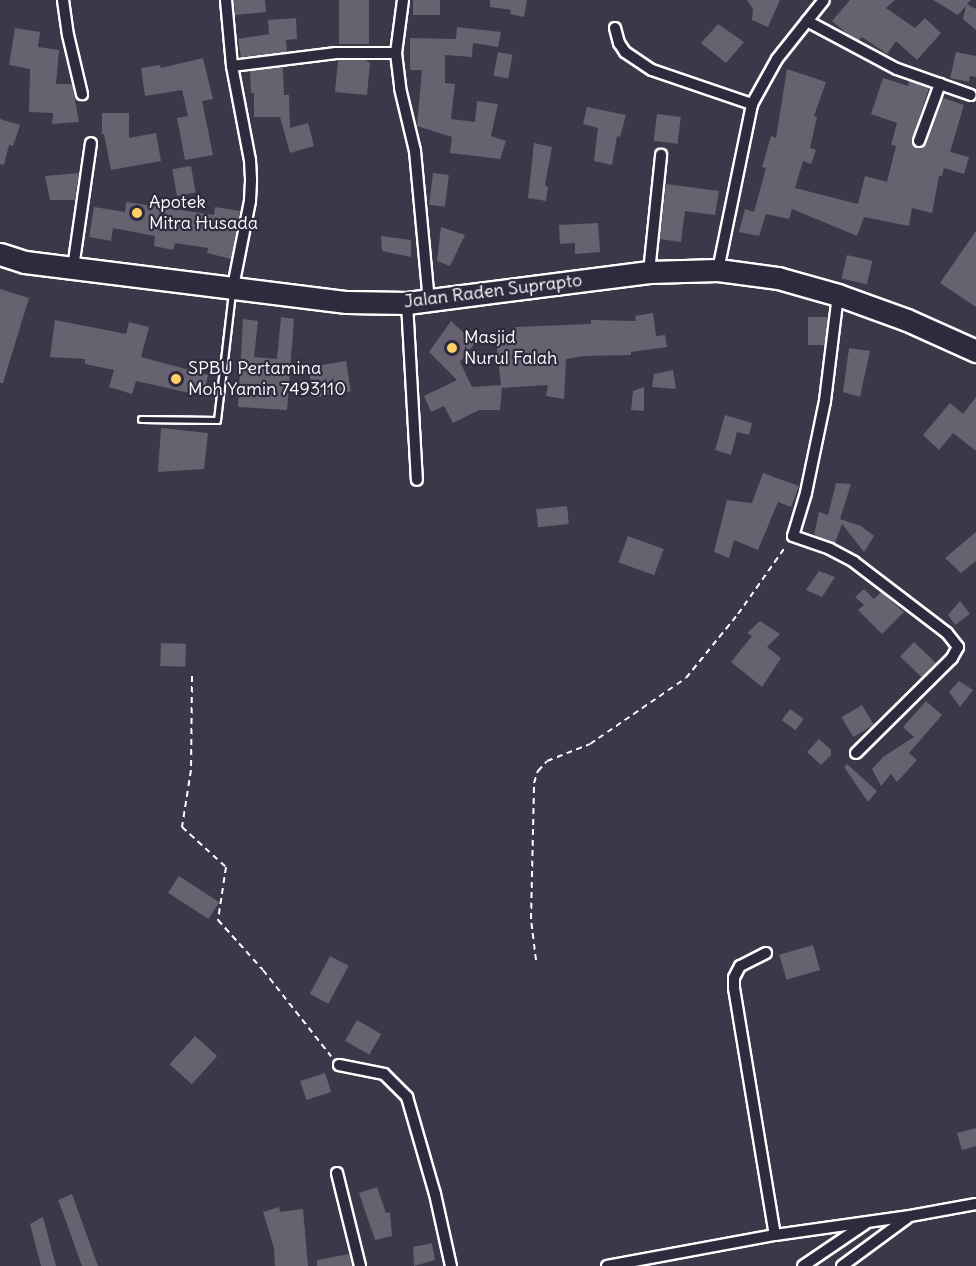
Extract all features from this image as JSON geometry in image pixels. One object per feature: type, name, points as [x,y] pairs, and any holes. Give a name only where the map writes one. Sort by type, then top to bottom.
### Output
[{"type":"highway","name":"Jalan Raden Suprapto","points":[[0,254],[25,262],[347,302],[407,303],[649,272],[718,270],[778,279],[838,295],[907,320],[976,350]]},
{"type":"street","points":[[63,0],[68,35],[82,94]]},
{"type":"street","points":[[226,0],[232,66],[250,160],[251,181],[250,201],[233,287]]},
{"type":"street","points":[[403,0],[396,53],[400,88],[415,152],[429,301]]},
{"type":"street","points":[[718,270],[752,105],[777,59],[824,0]]},
{"type":"street","points":[[807,21],[897,69],[971,95]]},
{"type":"street","points":[[615,27],[619,43],[625,52],[652,70],[752,105]]},
{"type":"street","points":[[232,66],[336,53],[396,53]]},
{"type":"street","points":[[919,141],[940,84]]},
{"type":"street","points":[[73,268],[91,143]]},
{"type":"street","points":[[649,272],[661,155]]},
{"type":"street","points":[[838,295],[825,401],[806,493],[793,536],[830,549],[854,562],[947,633],[958,645],[958,650],[951,658],[856,753]]},
{"type":"street","points":[[407,303],[417,480]]},
{"type":"street","points":[[766,953],[740,966],[734,978],[734,988],[775,1235]]},
{"type":"street","points":[[339,1065],[384,1074],[395,1082],[407,1097],[435,1194],[451,1266]]},
{"type":"street","points":[[337,1173],[360,1266]]},
{"type":"street","points":[[607,1266],[775,1235],[976,1204]]},
{"type":"street","points":[[842,1266],[910,1216]]},
{"type":"street","points":[[803,1266],[868,1222]]},
{"type":"lane","points":[[141,419],[214,422],[218,418],[233,287]]},
{"type":"path","points":[[536,960],[531,920],[534,783],[538,771],[547,761],[590,744],[686,678],[738,614],[793,536]]},
{"type":"path","points":[[192,676],[191,770],[182,827],[226,867],[218,920],[263,970],[339,1065]]},
{"type":"building","points":[[234,0],[265,0],[266,12],[235,15]]},
{"type":"building","points":[[339,0],[369,0],[369,44],[339,44]]},
{"type":"building","points":[[413,0],[440,0],[440,15],[413,15]]},
{"type":"building","points":[[490,0],[527,0],[524,17],[510,14],[511,10],[490,7]]},
{"type":"building","points":[[747,0],[780,0],[768,27],[752,20],[753,9]]},
{"type":"building","points":[[850,0],[895,0],[886,8],[915,28],[925,18],[941,33],[917,60],[896,41],[887,54],[862,37],[859,40],[850,36],[832,21]]},
{"type":"building","points":[[933,0],[971,0],[967,4],[976,9],[976,30],[963,19],[966,6],[958,15]]},
{"type":"building","points":[[296,18],[297,39],[286,40],[287,52],[241,57],[238,39],[269,34],[268,20]]},
{"type":"building","points":[[718,24],[744,42],[726,63],[701,43]]},
{"type":"building","points":[[457,27],[501,32],[498,47],[473,43],[472,57],[445,55],[445,83],[455,84],[451,119],[475,122],[477,101],[498,104],[491,136],[506,141],[500,159],[450,153],[452,137],[417,126],[422,70],[410,70],[410,38],[456,39]]},
{"type":"building","points":[[15,28],[40,32],[38,47],[59,50],[56,84],[72,84],[79,122],[52,124],[53,113],[29,112],[30,69],[9,65]]},
{"type":"building","points":[[498,52],[513,55],[508,78],[493,76]]},
{"type":"building","points":[[956,52],[976,56],[976,77],[970,76],[969,82],[950,78]]},
{"type":"building","points":[[203,58],[213,99],[202,101],[213,155],[185,160],[177,118],[188,116],[182,90],[145,96],[141,68],[160,65],[161,68]]},
{"type":"building","points":[[338,60],[365,60],[370,63],[367,95],[335,92]]},
{"type":"building","points":[[283,67],[284,95],[289,95],[290,128],[308,123],[314,146],[290,153],[280,117],[254,117],[254,93],[251,93],[250,71]]},
{"type":"building","points":[[787,69],[826,82],[814,116],[817,117],[810,148],[816,150],[811,164],[803,161],[795,188],[858,204],[865,176],[887,182],[896,146],[891,145],[897,123],[871,114],[883,78],[908,86],[909,81],[929,88],[912,139],[913,145],[917,148],[926,144],[943,98],[964,105],[950,152],[969,157],[964,174],[944,168],[942,176],[939,176],[932,213],[912,208],[909,226],[864,217],[857,236],[792,209],[789,219],[766,214],[759,236],[739,232],[745,209],[754,212],[766,168],[762,167],[771,136],[776,138]]},
{"type":"building","points":[[587,107],[626,115],[620,137],[617,136],[612,165],[594,161],[598,128],[583,124]]},
{"type":"building","points":[[102,113],[129,113],[129,138],[156,133],[161,161],[111,170],[104,134],[102,134]]},
{"type":"building","points":[[657,114],[681,117],[678,144],[654,141]]},
{"type":"building","points":[[0,119],[20,125],[13,146],[9,145],[4,165],[0,164]]},
{"type":"building","points":[[534,143],[552,147],[545,185],[548,187],[546,201],[528,198]]},
{"type":"building","points":[[191,166],[196,193],[177,196],[172,169]]},
{"type":"building","points":[[79,173],[75,200],[50,200],[45,176]]},
{"type":"building","points":[[433,173],[449,175],[445,207],[429,205]]},
{"type":"building","points":[[666,184],[719,191],[715,215],[685,211],[681,242],[660,239]]},
{"type":"building","points":[[126,202],[214,215],[215,207],[240,211],[231,259],[207,253],[208,248],[175,243],[173,250],[154,246],[155,236],[113,228],[111,241],[89,237],[94,207],[125,212]]},
{"type":"building","points":[[598,223],[600,252],[575,254],[575,243],[560,244],[559,225]]},
{"type":"building","points":[[441,227],[465,235],[450,266],[437,261]]},
{"type":"building","points":[[976,231],[976,307],[940,283]]},
{"type":"building","points":[[381,236],[411,240],[411,257],[382,251]]},
{"type":"building","points":[[847,255],[872,261],[867,284],[842,278]]},
{"type":"building","points":[[0,289],[29,298],[3,383],[0,383]]},
{"type":"building","points":[[653,313],[656,336],[665,335],[667,347],[631,352],[631,355],[584,356],[566,359],[564,399],[546,396],[548,385],[502,388],[500,410],[479,410],[453,423],[444,406],[431,412],[424,396],[457,380],[429,352],[451,321],[475,343],[460,362],[472,387],[501,385],[496,341],[516,339],[515,327],[591,324],[591,320],[636,321],[635,316]]},
{"type":"building","points":[[281,317],[294,319],[287,410],[238,407],[243,319],[258,321],[254,357],[277,359]]},
{"type":"building","points":[[808,317],[828,317],[828,345],[808,345]]},
{"type":"building","points":[[55,320],[126,334],[129,322],[149,327],[141,357],[208,375],[203,396],[136,381],[132,394],[109,387],[114,370],[85,364],[85,359],[50,357]]},
{"type":"building","points":[[849,348],[870,351],[860,397],[843,392]]},
{"type":"building","points":[[346,361],[351,392],[313,398],[308,367]]},
{"type":"building","points":[[673,370],[676,389],[652,387],[654,374]]},
{"type":"building","points":[[644,387],[644,411],[631,410],[633,391]]},
{"type":"building","points":[[976,397],[976,451],[953,433],[939,450],[923,435],[950,403],[963,414]]},
{"type":"building","points":[[725,415],[752,423],[749,435],[737,432],[731,455],[715,450]]},
{"type":"building","points":[[161,428],[208,433],[204,469],[158,472]]},
{"type":"building","points":[[763,473],[799,486],[791,507],[778,502],[758,550],[734,540],[729,558],[714,552],[727,500],[752,503]]},
{"type":"building","points":[[836,483],[851,484],[840,519],[861,526],[874,536],[864,552],[842,524],[835,543],[814,535],[819,512],[828,515]]},
{"type":"building","points":[[567,506],[569,524],[538,527],[536,509]]},
{"type":"building","points":[[976,532],[976,561],[961,573],[945,558]]},
{"type":"building","points":[[628,536],[664,549],[654,575],[618,562]]},
{"type":"building","points":[[819,571],[835,577],[822,597],[806,590]]},
{"type":"building","points":[[864,589],[874,599],[881,592],[904,612],[882,634],[858,610],[864,605],[855,597]]},
{"type":"building","points":[[960,601],[970,614],[955,625],[948,615]]},
{"type":"building","points":[[760,621],[780,634],[767,647],[781,658],[762,687],[731,662],[752,636],[747,633]]},
{"type":"building","points":[[914,642],[936,663],[922,677],[900,656]]},
{"type":"building","points":[[161,643],[186,644],[185,667],[160,666]]},
{"type":"building","points":[[959,681],[973,690],[960,707],[949,692]]},
{"type":"building","points":[[926,701],[942,715],[909,753],[917,760],[897,782],[891,774],[881,786],[872,769],[883,757],[914,737],[903,727]]},
{"type":"building","points":[[862,705],[874,725],[853,737],[841,717]]},
{"type":"building","points":[[790,709],[804,719],[796,730],[782,720]]},
{"type":"building","points":[[819,739],[831,750],[831,755],[821,765],[807,752]]},
{"type":"building","points":[[847,764],[877,791],[868,802],[844,767]]},
{"type":"building","points":[[179,876],[219,902],[208,919],[168,893]]},
{"type":"building","points":[[813,945],[820,970],[787,980],[779,955]]},
{"type":"building","points":[[330,956],[349,966],[328,1004],[310,994]]},
{"type":"building","points":[[357,1020],[381,1034],[369,1055],[345,1041]]},
{"type":"building","points":[[195,1036],[217,1056],[192,1084],[170,1064]]},
{"type":"building","points":[[325,1073],[331,1092],[306,1100],[300,1081]]},
{"type":"building","points":[[976,1128],[976,1146],[962,1150],[957,1133]]},
{"type":"building","points":[[377,1187],[386,1213],[390,1212],[392,1236],[375,1240],[359,1193]]},
{"type":"building","points":[[72,1194],[98,1266],[82,1266],[58,1200]]},
{"type":"building","points":[[279,1207],[280,1212],[303,1209],[308,1266],[275,1266],[274,1248],[263,1212]]},
{"type":"building","points":[[43,1217],[56,1266],[41,1266],[30,1224]]},
{"type":"building","points":[[432,1243],[435,1260],[414,1266],[413,1247]]},
{"type":"building","points":[[349,1254],[352,1266],[317,1266],[317,1260]]},
{"type":"place","name":"Apotek Mitra Husada","points":[[137,213]]},
{"type":"place","name":"Masjid Nurul Falah","points":[[452,348]]},
{"type":"place","name":"SPBU Pertamina Moh Yamin 7493110","points":[[176,379]]}]
